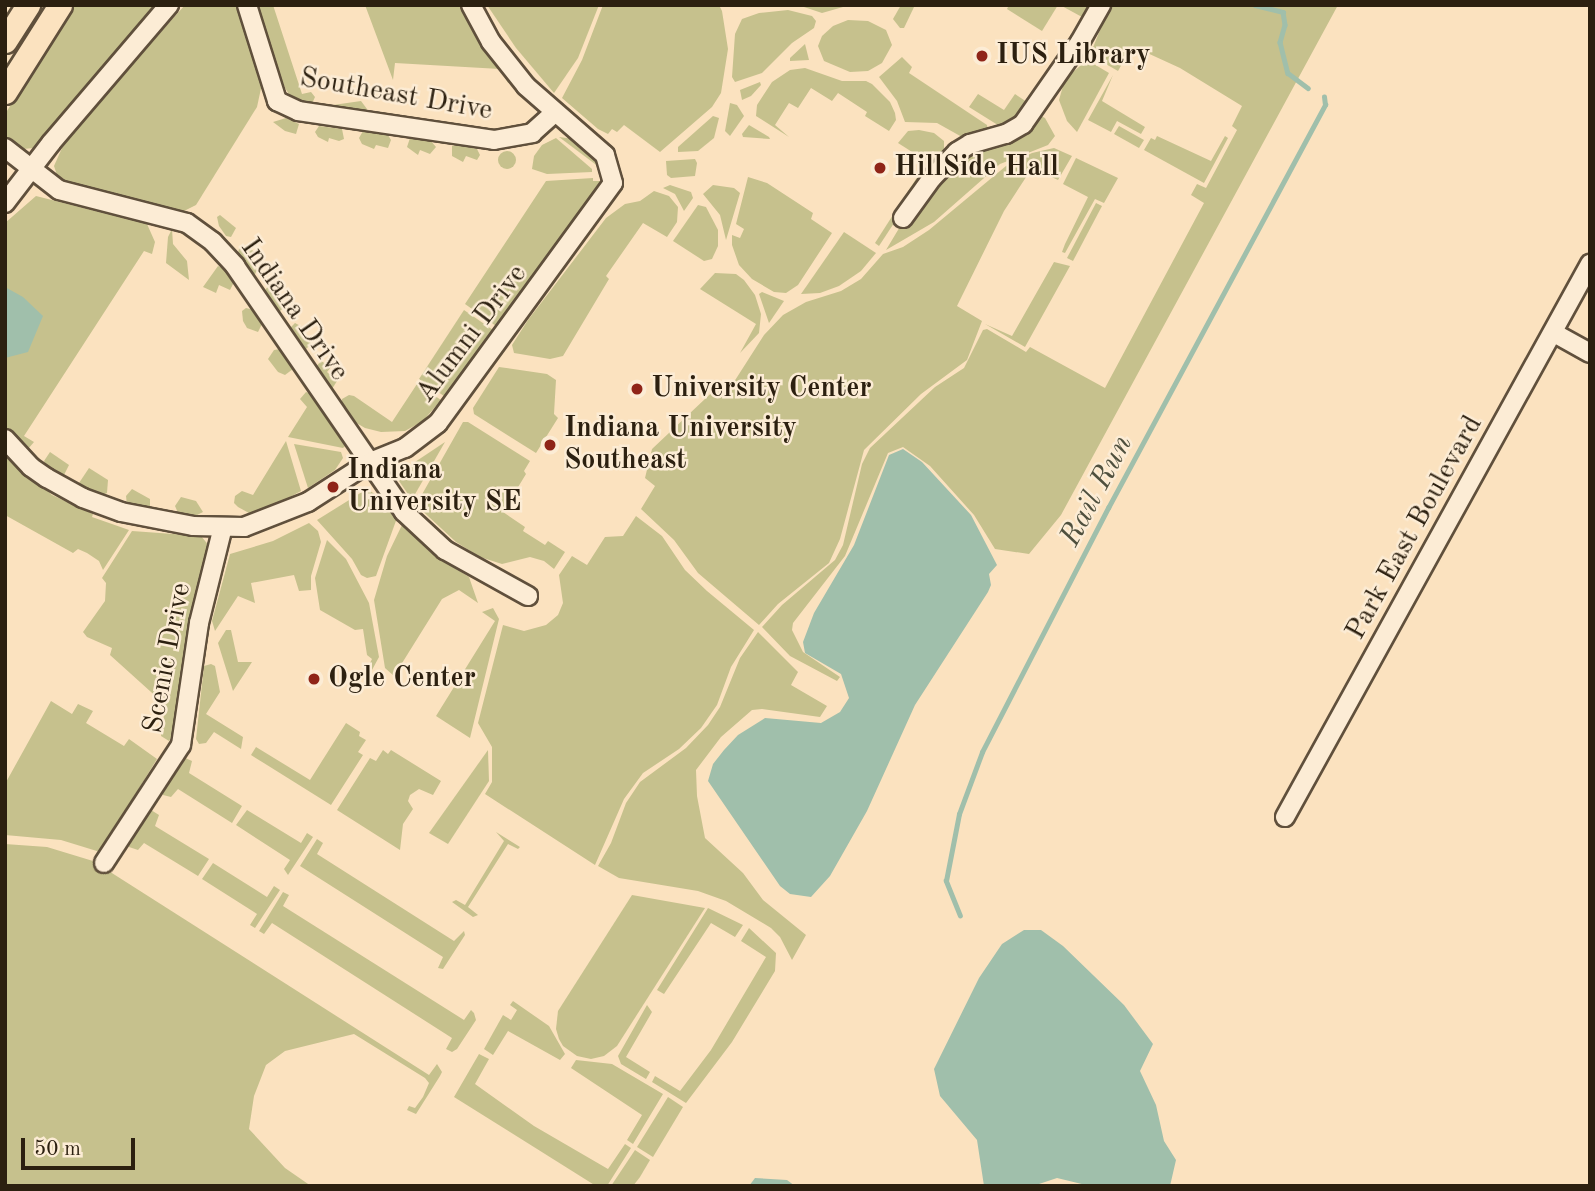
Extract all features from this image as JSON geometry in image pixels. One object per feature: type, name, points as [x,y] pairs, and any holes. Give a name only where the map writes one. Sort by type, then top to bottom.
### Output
[{"type":"main road","points":[[5,41],[28,5]]},
{"type":"main road","points":[[5,93],[60,5]]},
{"type":"street","points":[[5,203],[169,5]]},
{"type":"street","name":"Southeast Drive","points":[[247,5],[277,101],[298,111],[494,140],[532,133],[555,112]]},
{"type":"street","name":"Alumni Drive","points":[[5,439],[31,467],[47,478],[83,498],[121,512],[164,523],[244,527],[284,514],[333,487],[370,462],[405,448],[438,423],[612,189],[612,174],[605,155],[526,86],[491,42],[471,5]]},
{"type":"street","points":[[903,218],[932,178],[957,152],[970,144],[1006,134],[1023,124],[1080,42],[1101,5]]},
{"type":"street","name":"Indiana Drive","points":[[5,148],[30,170],[71,194],[187,223],[213,242],[234,266],[404,512],[429,537],[461,560],[528,596]]},
{"type":"street","name":"Park East Boulevard","points":[[1285,817],[1590,264]]},
{"type":"street","points":[[1554,332],[1590,353]]},
{"type":"street","name":"Scenic Drive","points":[[104,863],[181,744],[199,623],[223,527]]},
{"type":"shaded area","points":[[74,5],[158,5],[51,130],[34,148],[23,149],[5,136],[5,114]]},
{"type":"shaded area","points":[[185,5],[240,5],[263,79],[257,107],[196,205],[182,212],[102,196],[59,181],[54,166],[62,148],[108,91]]},
{"type":"shaded area","points":[[256,5],[273,5],[302,94],[311,92],[315,97],[310,108],[294,102],[285,88]]},
{"type":"shaded area","points":[[365,5],[466,5],[513,82],[508,83],[500,69],[395,63],[393,80]]},
{"type":"shaded area","points":[[487,5],[599,5],[578,58],[554,93],[516,48]]},
{"type":"shaded area","points":[[603,5],[719,5],[722,11],[728,49],[721,93],[712,107],[660,152],[624,125],[617,132],[612,129],[608,134],[598,129],[562,98],[582,60]]},
{"type":"shaded area","points":[[798,5],[850,5],[822,13]]},
{"type":"shaded area","points":[[901,5],[915,5],[904,28],[900,28],[893,19]]},
{"type":"shaded area","points":[[1009,5],[1058,5],[1042,31],[1007,9]]},
{"type":"shaded area","points":[[1060,5],[1091,5],[1082,17]]},
{"type":"shaded area","points":[[1110,5],[1338,5],[1061,515],[1029,554],[995,549],[974,515],[930,466],[903,447],[888,453],[845,556],[793,623],[792,630],[803,652],[840,677],[837,681],[790,656],[762,627],[782,605],[835,560],[843,545],[862,464],[870,448],[935,387],[964,368],[983,330],[987,329],[1026,352],[1030,347],[1105,388],[1204,203],[1191,195],[1197,184],[1206,188],[1237,130],[1232,126],[1242,106],[1180,68],[1132,46],[1118,71],[1090,55]]},
{"type":"shaded area","points":[[788,10],[812,16],[816,21],[814,28],[792,43],[762,73],[735,82],[732,77],[735,34],[742,19],[759,13]]},
{"type":"shaded area","points":[[848,20],[868,21],[886,30],[892,45],[882,63],[868,71],[850,72],[824,61],[818,46],[822,36],[833,26]]},
{"type":"shaded area","points":[[805,44],[809,60],[790,61],[790,58]]},
{"type":"shaded area","points":[[902,57],[912,67],[909,73],[987,125],[988,131],[962,137],[937,123],[905,122],[897,101],[879,77]]},
{"type":"shaded area","points":[[1087,60],[1109,73],[1077,132],[1067,121],[1059,100],[1065,79]]},
{"type":"shaded area","points":[[805,68],[842,81],[866,81],[872,84],[890,102],[895,113],[896,120],[889,131],[865,116],[867,112],[838,93],[832,101],[811,88],[798,108],[789,103],[775,125],[789,137],[756,116],[757,105],[772,82],[790,70]]},
{"type":"shaded area","points":[[1113,75],[1102,101],[1145,127],[1141,134],[1117,121],[1111,132],[1088,120]]},
{"type":"shaded area","points":[[760,82],[761,85],[751,96],[742,100],[740,90]]},
{"type":"shaded area","points":[[978,94],[1004,110],[1015,94],[1030,104],[1013,121],[1001,127],[969,107]]},
{"type":"shaded area","points":[[361,101],[367,109],[364,115],[333,105]]},
{"type":"shaded area","points":[[730,103],[737,105],[744,116],[730,136],[725,131]]},
{"type":"shaded area","points":[[1039,115],[1045,118],[1055,136],[1048,145],[1000,164],[934,222],[886,250],[904,220],[933,193],[963,155]]},
{"type":"shaded area","points":[[713,116],[719,118],[714,138],[698,151],[678,152],[678,147]]},
{"type":"shaded area","points":[[286,118],[299,124],[296,134],[285,131],[273,122]]},
{"type":"shaded area","points":[[749,125],[770,139],[743,137],[742,134]]},
{"type":"shaded area","points":[[319,126],[342,129],[344,139],[339,141],[329,138],[328,142],[318,137],[315,132]]},
{"type":"shaded area","points":[[1119,126],[1144,140],[1139,148],[1114,134]]},
{"type":"shaded area","points":[[363,131],[388,135],[391,140],[388,148],[376,145],[374,149],[362,144],[359,138]]},
{"type":"shaded area","points":[[908,131],[934,133],[944,141],[944,150],[931,164],[898,143]]},
{"type":"shaded area","points":[[1157,136],[1211,161],[1225,136],[1228,138],[1204,183],[1144,150],[1151,138],[1155,140]]},
{"type":"shaded area","points":[[559,137],[574,139],[592,154],[599,167]]},
{"type":"shaded area","points":[[410,138],[430,140],[436,147],[430,154],[420,150],[418,155],[407,147]]},
{"type":"shaded area","points":[[556,138],[592,169],[592,172],[547,174],[532,169],[534,156],[542,145]]},
{"type":"shaded area","points":[[452,146],[477,149],[480,155],[477,160],[466,156],[463,162],[452,156]]},
{"type":"shaded area","points":[[1054,148],[1072,156],[1058,180],[1032,168],[1004,211],[957,306],[982,321],[967,360],[921,394],[864,450],[840,539],[829,563],[778,604],[759,625],[698,573],[674,540],[641,509],[655,486],[645,478],[652,449],[724,381],[732,385],[764,335],[783,315],[806,302],[841,291],[861,279],[883,254],[903,247],[929,230],[1006,166],[1032,153]]},
{"type":"shaded area","points":[[507,151],[513,154],[516,160],[513,166],[507,169],[501,166],[498,160],[501,154]]},
{"type":"shaded area","points":[[1076,158],[1118,178],[1104,203],[1095,199],[1065,253],[1062,252],[1065,244],[1088,197],[1063,184]]},
{"type":"shaded area","points":[[695,159],[695,176],[671,178],[667,175],[666,161]]},
{"type":"shaded area","points":[[923,168],[928,171],[879,246],[875,243]]},
{"type":"shaded area","points":[[748,177],[767,183],[813,213],[811,219],[832,233],[798,285],[786,293],[774,292],[752,279],[739,265],[732,245],[732,235],[740,238],[744,229],[736,224]]},
{"type":"shaded area","points":[[593,178],[593,181],[600,181],[592,201],[496,326],[465,304],[546,181]]},
{"type":"shaded area","points":[[670,185],[691,192],[693,198],[684,211],[675,194],[663,188]]},
{"type":"shaded area","points":[[713,185],[734,188],[740,193],[726,240],[720,215],[703,194]]},
{"type":"shaded area","points":[[654,191],[669,196],[678,207],[677,222],[667,237],[643,223],[606,276],[609,279],[563,356],[550,359],[514,353],[512,345],[528,320],[606,218],[625,204],[640,201]]},
{"type":"shaded area","points":[[36,196],[147,224],[155,242],[152,254],[144,251],[24,436],[34,442],[28,449],[5,426],[5,223]]},
{"type":"shaded area","points":[[1096,203],[1102,206],[1073,261],[1067,258]]},
{"type":"shaded area","points":[[698,205],[706,207],[718,230],[718,246],[712,259],[704,261],[673,241]]},
{"type":"shaded area","points":[[220,215],[236,228],[231,237],[226,236],[219,226],[217,217]]},
{"type":"shaded area","points":[[172,229],[173,244],[187,261],[189,280],[166,263],[168,237]]},
{"type":"shaded area","points":[[844,232],[876,253],[861,271],[839,286],[820,293],[801,294]]},
{"type":"shaded area","points":[[245,246],[255,252],[251,257],[260,266],[255,274],[250,273],[237,256],[239,249]]},
{"type":"shaded area","points":[[1054,262],[1070,266],[1025,347],[985,324],[1012,336]]},
{"type":"shaded area","points":[[218,266],[229,271],[235,280],[230,290],[219,285],[216,293],[203,287]]},
{"type":"shaded area","points":[[715,273],[736,274],[744,280],[755,295],[761,314],[759,333],[740,353],[756,324],[700,289]]},
{"type":"shaded area","points":[[269,284],[280,290],[277,296],[285,307],[280,311],[274,310],[263,294]]},
{"type":"shaded area","points":[[5,287],[23,297],[43,316],[28,352],[5,358]]},
{"type":"shaded area","points":[[762,292],[784,301],[769,323],[759,294]]},
{"type":"shaded area","points":[[246,308],[254,310],[263,322],[258,332],[247,328],[243,321],[242,311]]},
{"type":"shaded area","points":[[464,310],[493,330],[444,396],[419,379]]},
{"type":"shaded area","points":[[295,323],[306,329],[303,334],[312,343],[306,349],[300,348],[289,329]]},
{"type":"shaded area","points":[[280,349],[293,369],[285,375],[278,372],[268,359],[274,350]]},
{"type":"shaded area","points":[[321,361],[331,367],[327,372],[337,381],[332,389],[315,368]]},
{"type":"shaded area","points":[[499,367],[547,374],[556,380],[554,414],[558,418],[536,453],[474,414],[473,408]]},
{"type":"shaded area","points":[[417,384],[441,400],[423,421],[405,431],[381,432],[365,428],[353,421],[342,408],[342,399],[349,395],[354,396],[392,422]]},
{"type":"shaded area","points":[[306,392],[311,394],[343,434],[346,445],[343,448],[288,437],[307,407],[300,399]]},
{"type":"shaded area","points":[[463,422],[468,422],[530,461],[524,471],[526,474],[503,512],[525,527],[523,531],[545,545],[548,541],[565,552],[554,569],[544,561],[530,557],[502,564],[480,557],[456,542],[416,505]]},
{"type":"shaded area","points":[[286,441],[301,491],[266,510],[249,513],[238,507],[234,503],[235,496],[242,491],[253,495]]},
{"type":"shaded area","points":[[445,442],[414,496],[410,497],[399,481],[400,472]]},
{"type":"shaded area","points":[[294,444],[341,452],[343,458],[335,470],[308,488]]},
{"type":"shaded area","points":[[903,449],[922,462],[971,515],[997,565],[989,574],[991,585],[988,592],[915,705],[867,811],[830,876],[811,897],[790,894],[780,886],[708,781],[713,764],[724,750],[738,735],[765,718],[821,723],[840,712],[849,698],[841,674],[805,653],[803,642],[814,613],[854,545],[889,455]]},
{"type":"shaded area","points":[[50,452],[69,465],[64,475],[47,468],[44,461]]},
{"type":"shaded area","points":[[5,453],[52,495],[93,514],[92,517],[129,530],[103,570],[99,561],[87,553],[78,549],[73,553],[5,515]]},
{"type":"shaded area","points":[[89,468],[108,480],[107,493],[100,496],[82,489],[79,483]]},
{"type":"shaded area","points":[[132,489],[150,499],[150,509],[127,505],[126,496]]},
{"type":"shaded area","points":[[370,491],[381,498],[397,518],[376,576],[367,578],[361,575],[352,559],[317,520],[362,492]]},
{"type":"shaded area","points":[[181,497],[196,501],[203,512],[197,515],[179,515],[175,506]]},
{"type":"shaded area","points":[[636,516],[662,536],[685,570],[754,630],[731,667],[717,705],[701,728],[679,749],[643,773],[624,799],[595,865],[485,794],[492,782],[492,747],[478,723],[503,625],[524,631],[546,625],[558,615],[563,603],[559,575],[572,556],[587,565],[605,537],[623,536]]},
{"type":"shaded area","points":[[309,523],[318,531],[321,542],[311,576],[311,590],[299,591],[294,575],[251,583],[255,603],[238,596],[215,631],[212,621],[230,554],[273,541]]},
{"type":"shaded area","points":[[402,525],[430,552],[469,577],[478,603],[459,590],[442,599],[394,676],[385,668],[374,600],[387,556]]},
{"type":"shaded area","points":[[132,531],[201,536],[210,547],[176,730],[169,741],[161,736],[165,708],[161,701],[110,655],[112,648],[87,637],[83,632],[105,601],[106,583],[102,578]]},
{"type":"shaded area","points":[[327,540],[346,559],[369,603],[379,657],[372,670],[368,667],[372,659],[367,655],[363,629],[355,630],[320,610],[315,578]]},
{"type":"shaded area","points":[[493,608],[499,619],[470,738],[436,716],[495,621],[482,612]]},
{"type":"shaded area","points":[[226,630],[231,630],[238,662],[252,662],[233,691],[218,643]]},
{"type":"shaded area","points":[[758,632],[798,672],[791,685],[827,706],[820,717],[752,710],[721,737],[696,770],[697,796],[705,838],[743,873],[763,900],[806,935],[792,960],[780,937],[771,928],[726,901],[698,891],[619,878],[598,866],[611,843],[626,803],[640,782],[686,748],[708,725],[720,707],[740,658]]},
{"type":"shaded area","points":[[204,666],[215,666],[220,692],[206,714],[243,737],[241,749],[214,732],[206,743],[199,744],[196,739]]},
{"type":"shaded area","points":[[51,701],[72,714],[78,704],[93,711],[86,723],[124,746],[129,739],[157,759],[100,852],[61,840],[5,835],[5,784]]},
{"type":"shaded area","points":[[346,723],[360,732],[359,736],[366,740],[358,752],[363,755],[331,805],[251,755],[256,747],[310,780]]},
{"type":"shaded area","points":[[383,750],[388,754],[391,750],[441,781],[433,795],[419,789],[410,795],[408,801],[413,809],[403,824],[400,850],[337,810],[370,758],[376,761]]},
{"type":"shaded area","points":[[488,750],[489,781],[448,844],[429,833]]},
{"type":"shaded area","points":[[183,757],[192,761],[189,773],[242,806],[232,823],[178,789],[171,797],[163,795],[163,788]]},
{"type":"shaded area","points":[[151,810],[159,815],[155,826],[209,859],[198,876],[144,843],[138,850],[129,847],[128,842]]},
{"type":"shaded area","points":[[247,810],[301,843],[307,833],[313,837],[288,875],[284,869],[290,860],[236,825]]},
{"type":"shaded area","points":[[496,832],[520,847],[518,849],[508,844],[468,907],[478,915],[473,917],[452,902],[456,900],[465,905],[504,841]]},
{"type":"shaded area","points":[[317,839],[323,843],[317,854],[454,941],[464,931],[465,935],[443,969],[438,968],[443,957],[300,866]]},
{"type":"shaded area","points":[[5,844],[47,847],[93,861],[429,1075],[437,1064],[442,1072],[440,1076],[416,1114],[407,1110],[409,1106],[415,1108],[429,1083],[354,1034],[285,1051],[266,1065],[254,1096],[249,1129],[285,1168],[311,1186],[5,1186]]},
{"type":"shaded area","points":[[213,863],[267,897],[274,886],[280,890],[255,928],[250,925],[257,914],[202,879]]},
{"type":"shaded area","points":[[283,892],[289,895],[283,906],[464,1020],[471,1010],[476,1020],[457,1049],[452,1052],[446,1049],[452,1038],[272,923],[264,934],[259,931]]},
{"type":"shaded area","points":[[632,895],[705,908],[617,1046],[604,1056],[591,1059],[577,1056],[563,1046],[559,1039],[556,1029],[558,1011]]},
{"type":"shaded area","points":[[708,908],[743,925],[735,937],[711,923],[664,994],[657,990]]},
{"type":"shaded area","points":[[749,928],[776,953],[775,971],[732,1042],[686,1103],[652,1082],[655,1076],[680,1091],[711,1050],[766,957],[741,941]]},
{"type":"shaded area","points":[[1024,930],[1041,930],[1063,946],[1124,1005],[1153,1044],[1140,1071],[1156,1105],[1164,1141],[1176,1160],[1170,1186],[1090,1186],[1057,1178],[1033,1186],[984,1186],[977,1140],[940,1096],[934,1069],[979,978],[1002,944]]},
{"type":"shaded area","points":[[513,1001],[549,1026],[565,1054],[560,1060],[508,1031],[493,1055],[484,1049],[503,1015],[511,1020],[517,1010],[510,1005]]},
{"type":"shaded area","points":[[647,1005],[652,1012],[626,1057],[650,1072],[646,1079],[621,1064],[618,1056]]},
{"type":"shaded area","points":[[479,1054],[489,1059],[475,1084],[534,1126],[608,1169],[625,1144],[631,1148],[607,1186],[596,1186],[454,1097]]},
{"type":"shaded area","points":[[576,1060],[612,1064],[663,1094],[633,1144],[627,1140],[642,1115],[571,1068]]},
{"type":"shaded area","points":[[668,1097],[683,1107],[653,1157],[637,1147]]},
{"type":"shaded area","points":[[635,1150],[650,1160],[640,1177],[633,1186],[611,1186]]},
{"type":"shaded area","points":[[755,1178],[787,1180],[795,1186],[749,1186]]},
{"type":"waterway","name":"Rail Run","points":[[1255,5],[1283,12],[1285,25],[1280,42],[1288,73],[1308,88]]},
{"type":"waterway","name":"Rail Run","points":[[960,916],[946,881],[959,814],[982,752],[1108,508],[1325,105],[1324,97]]},
{"type":"place","name":"IUS Library","points":[[982,56]]},
{"type":"place","name":"HillSide Hall","points":[[880,168]]},
{"type":"place","name":"University Center","points":[[637,389]]},
{"type":"place","name":"Indiana University Southeast","points":[[550,445]]},
{"type":"place","name":"Indiana University SE","points":[[333,487]]},
{"type":"place","name":"Ogle Center","points":[[314,679]]}]
